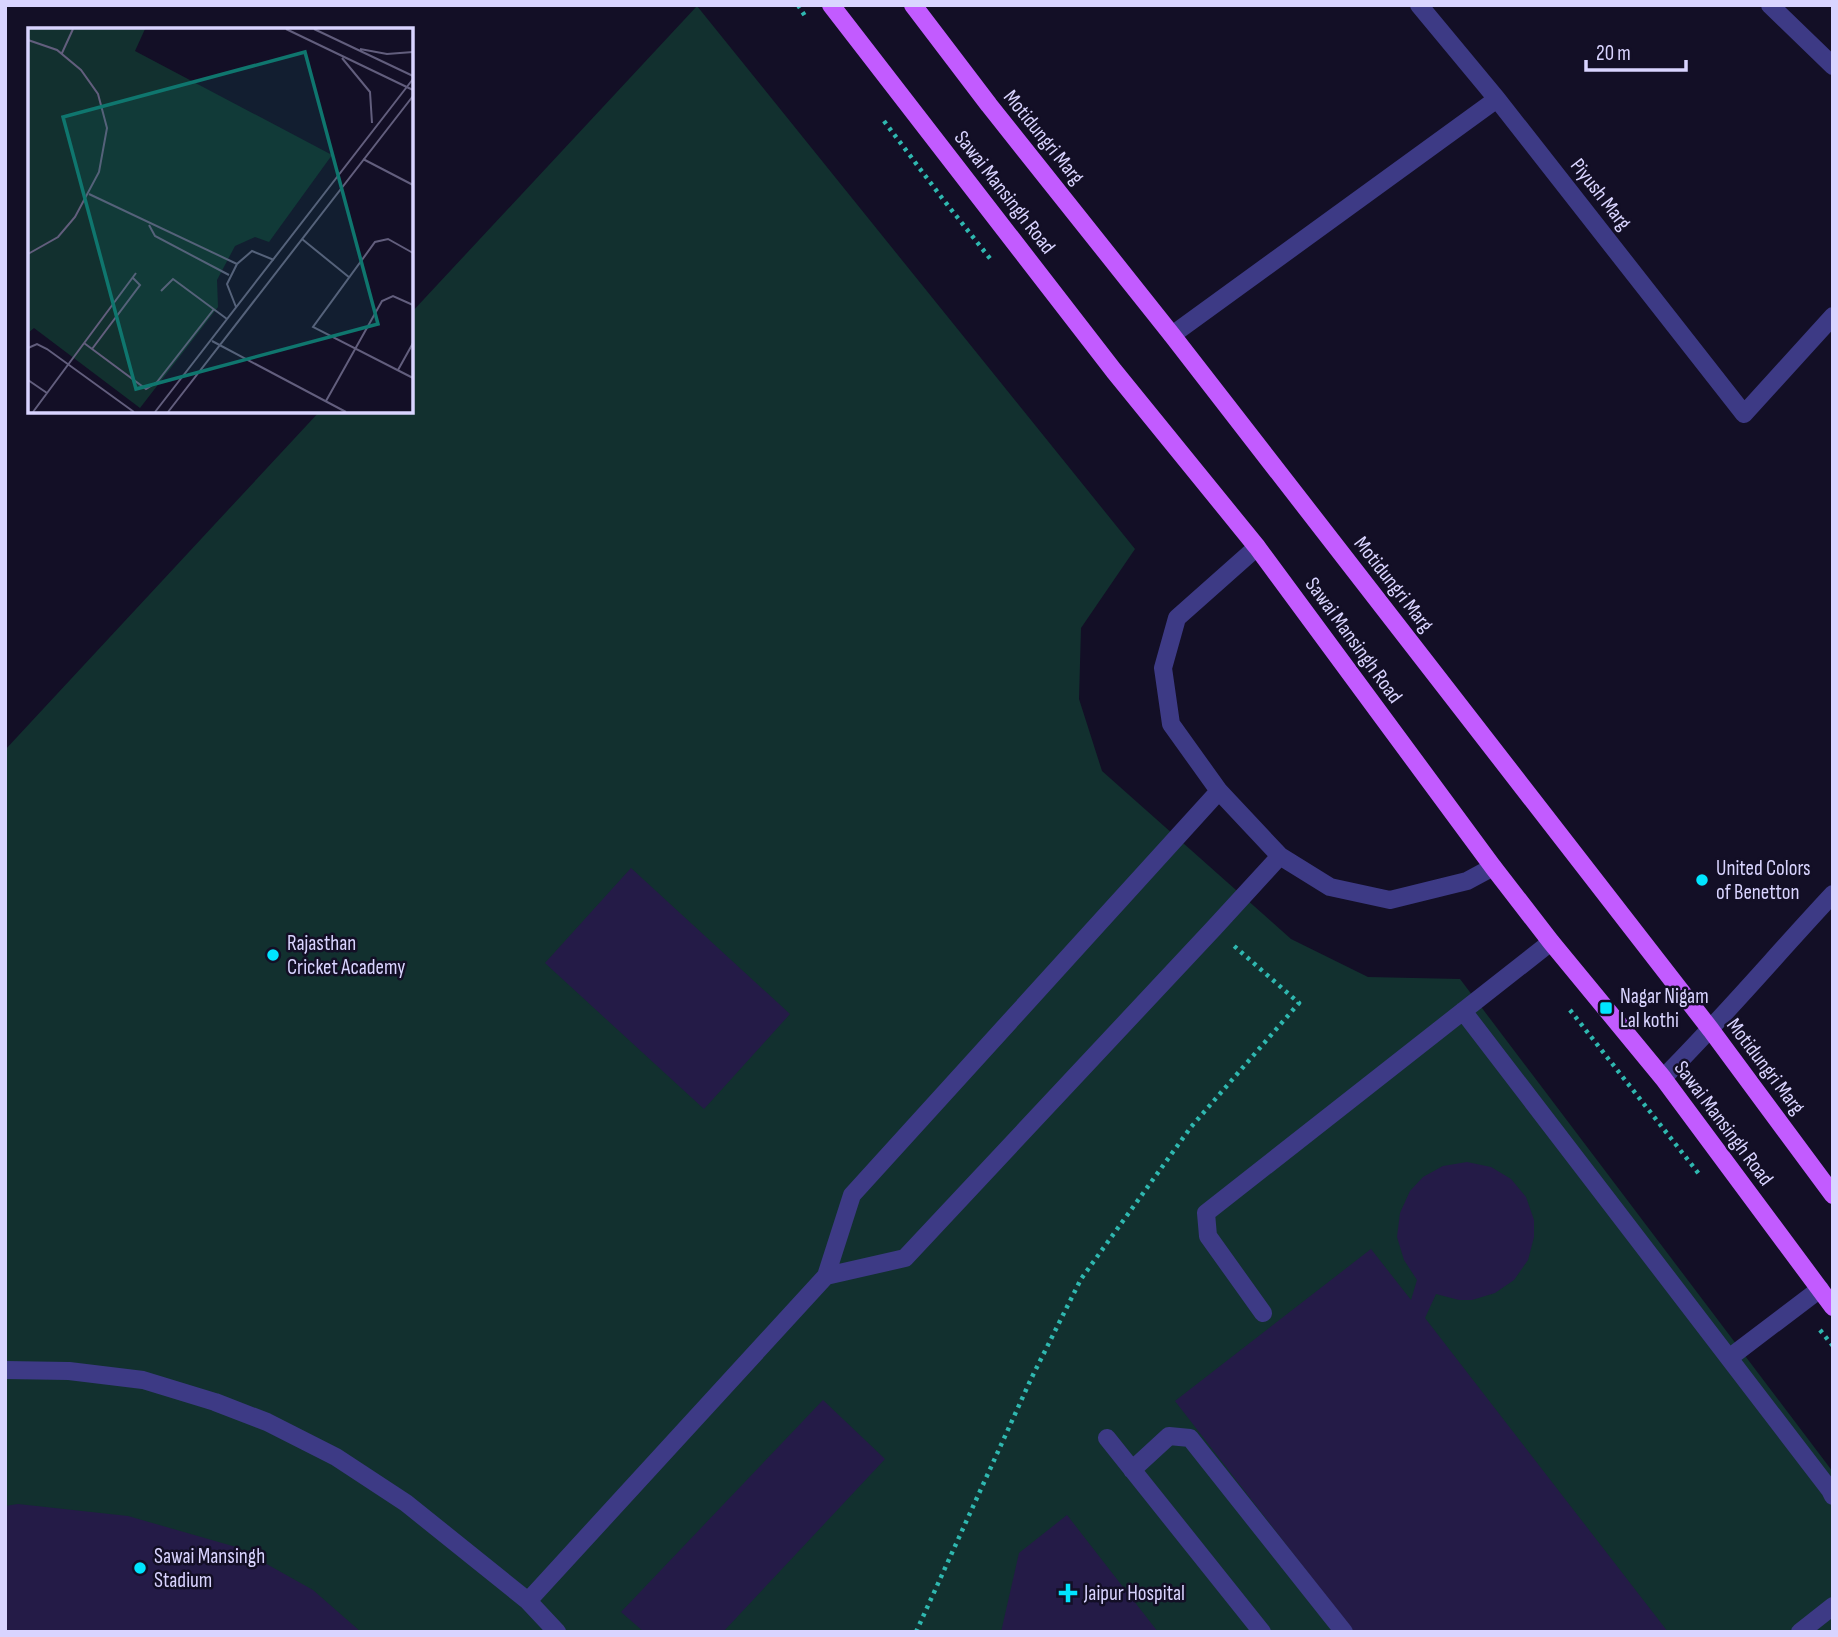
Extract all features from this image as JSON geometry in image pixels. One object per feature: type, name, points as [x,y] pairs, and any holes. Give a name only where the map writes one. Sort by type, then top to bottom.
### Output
[{"type":"main road","name":"Sawai Mansingh Road","points":[[831,5],[1114,371],[1257,547],[1493,867],[1663,1078],[1833,1307]]},
{"type":"main road","name":"Motidungri Marg","points":[[913,5],[1711,1030],[1833,1195]]},
{"type":"street","name":"Piyush Marg","points":[[1419,5],[1497,99],[1744,414],[1833,316]]},
{"type":"street","points":[[1770,5],[1833,66]]},
{"type":"street","points":[[1172,335],[1497,99]]},
{"type":"street","points":[[1257,547],[1177,618],[1163,668],[1171,724],[1219,791],[1280,856],[1331,887],[1390,900],[1467,881],[1493,867]]},
{"type":"street","points":[[528,1601],[826,1276],[852,1195],[1219,791]]},
{"type":"street","points":[[826,1276],[905,1258],[1280,856]]},
{"type":"street","points":[[1663,1078],[1711,1030],[1753,980],[1833,894]]},
{"type":"street","points":[[1263,1314],[1208,1236],[1206,1213],[1551,942]]},
{"type":"street","points":[[1462,1011],[1833,1496]]},
{"type":"street","points":[[1729,1357],[1820,1289]]},
{"type":"street","points":[[5,1370],[69,1371],[143,1380],[215,1402],[267,1422],[337,1457],[406,1503],[528,1601],[557,1632]]},
{"type":"street","points":[[1132,1469],[1169,1436],[1190,1438],[1344,1632]]},
{"type":"street","points":[[1107,1438],[1262,1632]]},
{"type":"street","points":[[1800,1632],[1833,1606]]},
{"type":"path","points":[[916,1632],[1031,1379],[1081,1279],[1191,1127],[1299,1003],[1214,928]]},
{"type":"path","points":[[1565,1004],[1702,1178]]},
{"type":"path","points":[[1800,1304],[1833,1346]]},
{"type":"green space","points":[[697,6],[1135,549],[1081,628],[1079,699],[1102,771],[1291,939],[1368,977],[1460,979],[1833,1472],[1833,1632],[5,1632],[5,750],[318,413],[413,413],[413,311]]},
{"type":"building","points":[[631,868],[790,1014],[704,1109],[545,963]]},
{"type":"building","points":[[1467,1162],[1491,1167],[1511,1179],[1526,1197],[1534,1220],[1534,1237],[1528,1260],[1514,1280],[1495,1293],[1472,1300],[1459,1300],[1436,1294],[1425,1318],[1668,1632],[1354,1632],[1175,1401],[1371,1249],[1411,1300],[1417,1280],[1404,1260],[1397,1237],[1400,1213],[1410,1191],[1423,1177],[1443,1166]]},
{"type":"building","points":[[823,1400],[885,1459],[723,1632],[644,1632],[621,1612]]},
{"type":"building","name":"Sawai Mansingh Stadium","points":[[18,1504],[128,1516],[236,1547],[313,1590],[361,1632],[5,1632],[5,1506]]},
{"type":"building","name":"Jaipur Hospital","points":[[1067,1515],[1158,1632],[1001,1632],[1019,1553]]},
{"type":"place","name":"United Colors of Benetton","points":[[1702,880]]},
{"type":"place","name":"Rajasthan Cricket Academy","points":[[273,955]]},
{"type":"place","name":"Nagar Nigam Lal kothi","points":[[1606,1008]]},
{"type":"place","name":"Sawai Mansingh Stadium","points":[[140,1568]]},
{"type":"place","name":"Jaipur Hospital","points":[[1068,1593]]}]
